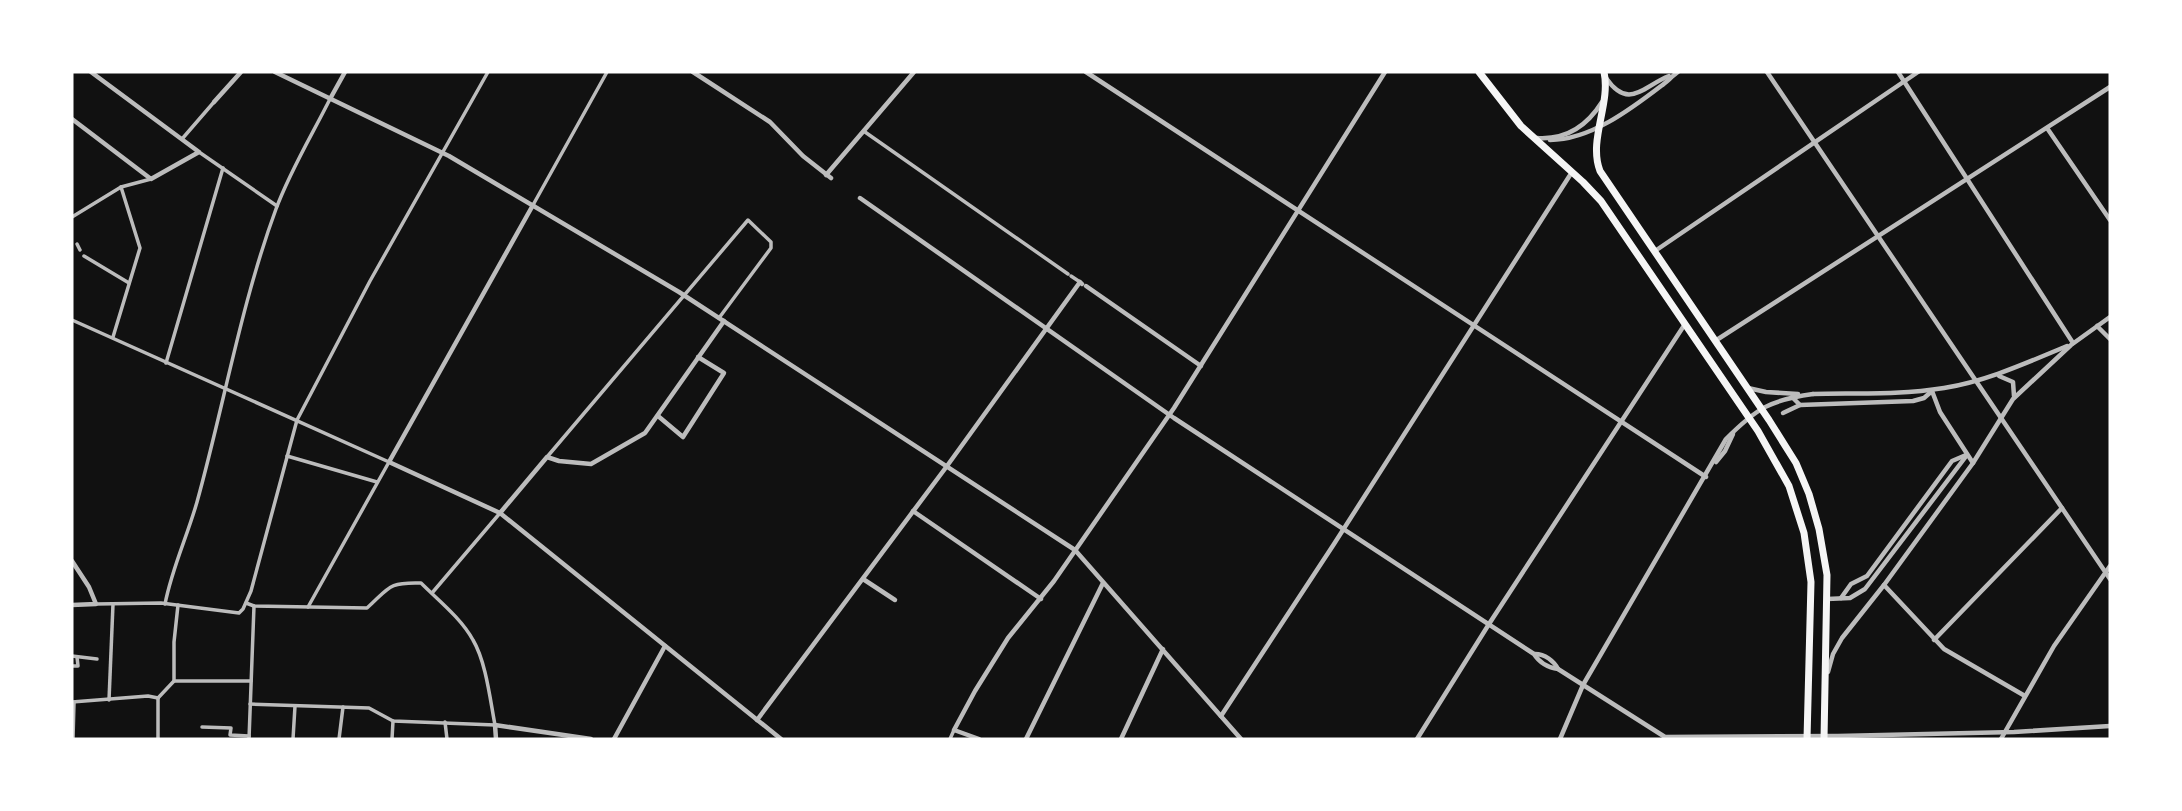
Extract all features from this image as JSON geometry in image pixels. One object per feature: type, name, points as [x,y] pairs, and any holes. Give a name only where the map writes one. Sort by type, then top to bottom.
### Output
[{"type":"main road","points":[[1479,72],[1509,113],[1601,201],[1749,418],[1785,478],[1808,550],[1812,600],[1807,738]]},
{"type":"main road","points":[[1604,74],[1605,97],[1597,152],[1598,167],[1761,408],[1796,463],[1809,494],[1823,546],[1827,575],[1824,738]]},
{"type":"street","points":[[91,72],[277,206]]},
{"type":"street","points":[[181,139],[241,72]]},
{"type":"street","points":[[275,72],[443,153],[684,294],[1075,550],[1241,739]]},
{"type":"street","points":[[165,604],[172,571],[197,503],[253,281],[277,206],[345,72]]},
{"type":"street","points":[[72,605],[165,604],[239,613],[243,609],[251,591],[297,420],[370,281],[488,72]]},
{"type":"street","points":[[308,607],[607,72]]},
{"type":"street","points":[[693,72],[770,122],[828,177],[914,72]]},
{"type":"street","points":[[1086,72],[1706,477]]},
{"type":"street","points":[[950,739],[975,691],[1008,638],[1041,599],[1169,415],[1385,72]]},
{"type":"street","points":[[1767,72],[2110,579]]},
{"type":"street","points":[[1898,72],[2072,344]]},
{"type":"street","points":[[1655,251],[1918,72]]},
{"type":"street","points":[[1533,138],[1574,138],[1601,126],[1664,85],[1674,73]]},
{"type":"street","points":[[1604,74],[1613,88],[1630,95],[1639,94],[1674,73]]},
{"type":"street","points":[[1715,341],[2110,87]]},
{"type":"street","points":[[1550,139],[1583,126],[1605,97]]},
{"type":"street","points":[[72,119],[151,180]]},
{"type":"street","points":[[2047,128],[2110,220]]},
{"type":"street","points":[[865,132],[1201,366]]},
{"type":"street","points":[[72,217],[121,187],[151,180],[199,152]]},
{"type":"street","points":[[166,363],[223,168]]},
{"type":"street","points":[[1221,716],[1572,172]]},
{"type":"street","points":[[113,337],[140,248],[121,187]]},
{"type":"street","points":[[860,198],[1169,415],[1534,653],[1537,659],[1551,669],[1558,669],[1665,737],[1824,738],[2110,726]]},
{"type":"street","points":[[432,593],[684,294],[748,220],[771,242],[771,248],[645,433],[597,462],[584,463],[547,457]]},
{"type":"street","points":[[77,244],[80,250]]},
{"type":"street","points":[[84,256],[130,283]]},
{"type":"street","points":[[757,720],[1083,284]]},
{"type":"street","points":[[1826,679],[1833,654],[1842,638],[1973,463],[2013,399],[2072,344],[2110,317]]},
{"type":"street","points":[[72,322],[113,337],[500,513],[781,739]]},
{"type":"street","points":[[1417,739],[1685,324]]},
{"type":"street","points":[[2099,325],[2110,325]]},
{"type":"street","points":[[2099,325],[2110,339]]},
{"type":"street","points":[[1746,388],[1779,394],[1932,390],[1995,376],[2072,344]]},
{"type":"street","points":[[658,416],[683,437],[724,373],[698,357]]},
{"type":"street","points":[[1995,376],[2013,382],[2013,399]]},
{"type":"street","points":[[1783,413],[1800,405],[1913,401],[1924,398],[1932,390]]},
{"type":"street","points":[[1932,390],[1940,412],[1973,463]]},
{"type":"street","points":[[1560,739],[1583,685],[1726,439],[1761,408],[1792,397],[1814,394]]},
{"type":"street","points":[[1792,397],[1800,405]]},
{"type":"street","points":[[1840,598],[1851,583],[1867,576],[1952,461],[1967,455]]},
{"type":"street","points":[[1827,600],[1850,598],[1865,589],[1967,455]]},
{"type":"street","points":[[287,456],[377,482]]},
{"type":"street","points":[[1934,640],[2062,508]]},
{"type":"street","points":[[913,511],[1041,599]]},
{"type":"street","points":[[72,561],[89,587],[96,604]]},
{"type":"street","points":[[2001,739],[2061,635],[2110,566]]},
{"type":"street","points":[[863,579],[895,600]]},
{"type":"street","points":[[246,603],[254,606],[367,608],[392,585],[399,582],[421,583],[473,639],[486,682],[496,739]]},
{"type":"street","points":[[1026,739],[1103,583]]},
{"type":"street","points":[[1884,585],[1934,640],[1969,665],[2025,696]]},
{"type":"street","points":[[108,700],[107,660],[113,604]]},
{"type":"street","points":[[158,739],[158,698],[174,681],[178,605]]},
{"type":"street","points":[[202,727],[231,728],[230,734],[249,737],[249,681],[254,606]]},
{"type":"street","points":[[614,739],[665,646]]},
{"type":"street","points":[[1121,739],[1163,649]]},
{"type":"street","points":[[72,666],[78,666],[75,656],[97,659]]},
{"type":"street","points":[[174,681],[249,681]]},
{"type":"street","points":[[73,739],[73,702],[148,696],[158,698]]},
{"type":"street","points":[[250,704],[369,708],[393,721],[495,725],[591,739]]},
{"type":"street","points":[[293,739],[295,706]]},
{"type":"street","points":[[339,739],[343,707]]},
{"type":"street","points":[[392,739],[393,721]]},
{"type":"street","points":[[445,739],[446,722]]},
{"type":"street","points":[[954,730],[979,739]]},
{"type":"street","points":[[1977,733],[1979,739]]}]
